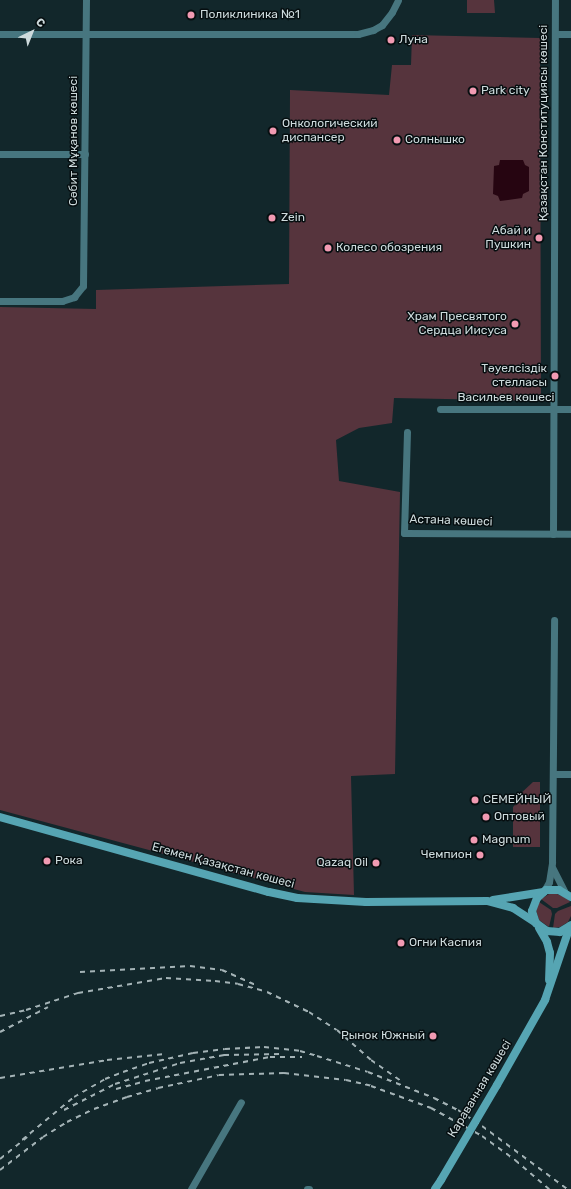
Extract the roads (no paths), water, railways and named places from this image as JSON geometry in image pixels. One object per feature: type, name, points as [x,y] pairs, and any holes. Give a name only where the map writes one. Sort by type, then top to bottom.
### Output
[{"type":"main road","name":"Егемен Қазақстан көшесі","points":[[0,817],[262,890],[297,898],[366,902],[486,901],[513,908],[543,929],[554,933],[571,927]]},
{"type":"main road","points":[[486,901],[508,899],[556,889],[569,895]]},
{"type":"main road","points":[[537,924],[533,917],[533,906],[537,898],[544,892]]},
{"type":"main road","name":"Караванная көшесі","points":[[537,924],[547,942],[550,953],[550,970],[545,1000]]},
{"type":"main road","name":"Караванная көшесі","points":[[435,1189],[497,1085],[545,1000],[571,927]]},
{"type":"street","name":"Сәбит Мұқанов көшесі","points":[[0,301],[68,300],[77,295],[84,282],[86,0]]},
{"type":"street","points":[[0,34],[364,33],[382,25],[392,12],[398,0]]},
{"type":"street","name":"Қазақстан Конституциясы көшесі","points":[[553,534],[556,0]]},
{"type":"street","points":[[555,34],[571,34]]},
{"type":"street","points":[[0,154],[85,154]]},
{"type":"street","name":"Васильев көшесі","points":[[440,409],[571,409]]},
{"type":"street","name":"Астана көшесі","points":[[407,432],[404,533],[571,534]]},
{"type":"street","points":[[544,892],[552,867],[554,620]]},
{"type":"street","points":[[553,774],[571,774]]},
{"type":"street","points":[[552,867],[569,895]]},
{"type":"street","points":[[191,1189],[241,1102]]},
{"type":"railway","points":[[80,972],[190,966],[222,970],[256,985]]},
{"type":"railway","points":[[0,1016],[26,1010],[78,993],[166,978],[238,984],[267,992],[309,1012],[337,1030],[371,1060],[402,1082]]},
{"type":"railway","points":[[0,1032],[48,1007]]},
{"type":"railway","points":[[22,1140],[74,1097],[105,1079],[123,1072],[149,1063],[193,1053],[225,1049],[264,1047],[300,1051],[317,1056],[368,1072],[434,1098],[458,1110],[482,1126],[567,1189]]},
{"type":"railway","points":[[0,1078],[107,1060],[165,1054]]},
{"type":"railway","points":[[64,1110],[115,1084],[180,1063],[224,1055],[280,1054]]},
{"type":"railway","points":[[116,1089],[145,1081],[270,1057],[302,1057]]},
{"type":"railway","points":[[0,1170],[43,1137],[67,1122],[94,1109],[127,1097],[158,1088],[219,1075],[284,1073],[346,1080],[371,1086],[431,1108],[482,1136],[515,1160],[549,1189]]},
{"type":"railway","points":[[0,1159],[27,1137]]},
{"type":"place","name":"Поликлиника №1","points":[[191,15]]},
{"type":"place","name":"Луна","points":[[391,40]]},
{"type":"place","name":"Park city","points":[[473,91]]},
{"type":"place","name":"Онкологический диспансер","points":[[273,131]]},
{"type":"place","name":"Солнышко","points":[[397,140]]},
{"type":"place","name":"Zein","points":[[272,218]]},
{"type":"place","name":"Абай и Пушкин","points":[[539,238]]},
{"type":"place","name":"Колесо обозрения","points":[[328,248]]},
{"type":"place","name":"Храм Пресвятого Сердца Иисуса","points":[[515,324]]},
{"type":"place","name":"Тәуелсіздік стелласы","points":[[555,376]]},
{"type":"place","name":"СЕМЕЙНЫЙ","points":[[475,800]]},
{"type":"place","name":"Оптовый","points":[[486,817]]},
{"type":"place","name":"Magnum","points":[[474,840]]},
{"type":"place","name":"Чемпион","points":[[480,855]]},
{"type":"place","name":"Рока","points":[[47,861]]},
{"type":"place","name":"Qazaq Oil","points":[[376,863]]},
{"type":"place","name":"Огни Каспия","points":[[401,943]]},
{"type":"place","name":"Рынок Южный","points":[[433,1036]]}]
